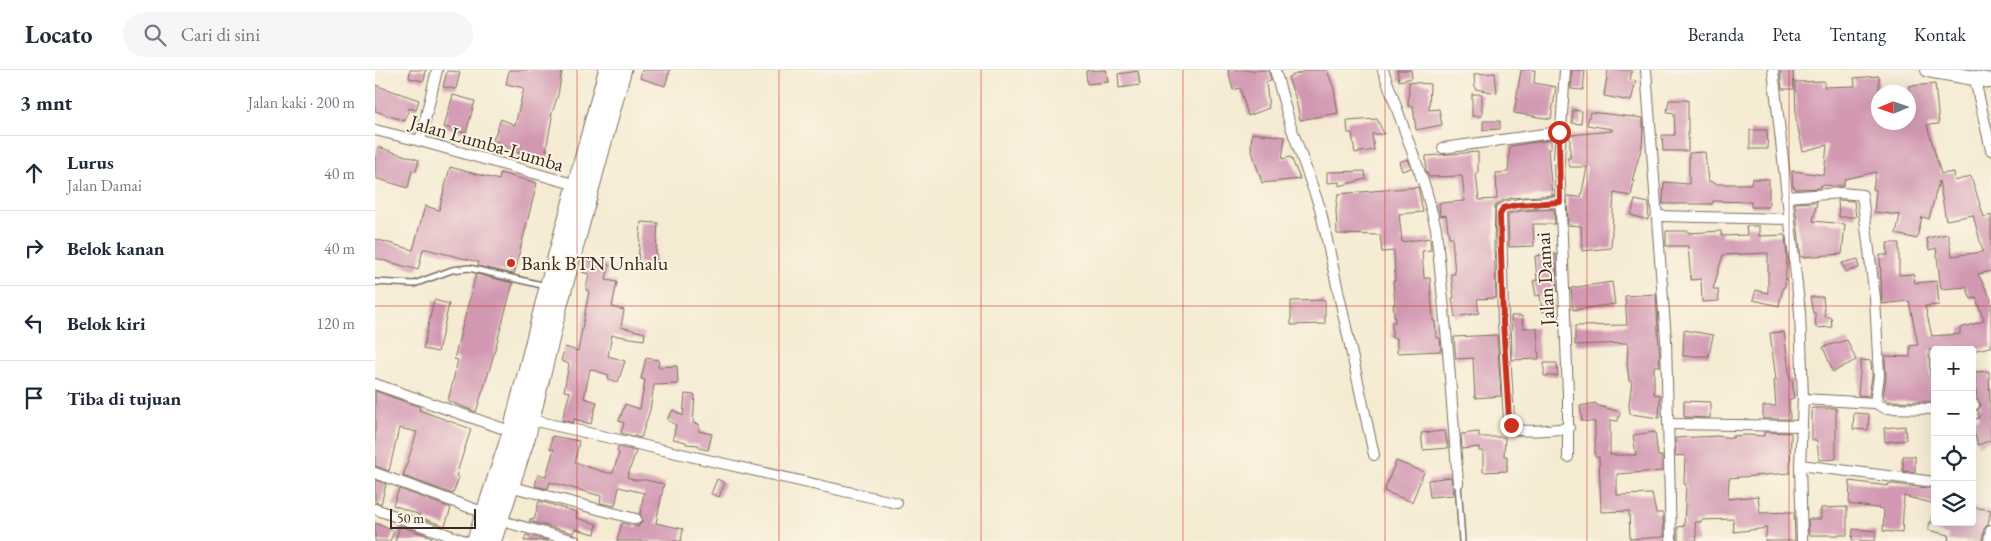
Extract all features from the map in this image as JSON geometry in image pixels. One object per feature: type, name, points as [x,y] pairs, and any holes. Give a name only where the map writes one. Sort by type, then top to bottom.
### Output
[{"type":"highway","points":[[476,541],[509,486],[523,429],[559,306],[607,70]]},
{"type":"highway","points":[[492,541],[492,516],[523,429],[549,286],[622,70]]},
{"type":"street","points":[[421,141],[437,70]]},
{"type":"street","points":[[1275,70],[1290,124],[1320,208],[1374,455]]},
{"type":"street","points":[[1383,70],[1426,190],[1436,228],[1458,483]]},
{"type":"street","name":"Jalan Damai","points":[[1565,70],[1559,132],[1569,428],[1568,457]]},
{"type":"street","points":[[1646,70],[1657,216],[1669,424],[1671,541]]},
{"type":"street","points":[[1773,70],[1800,312],[1803,399],[1800,465],[1801,541]]},
{"type":"street","points":[[1928,70],[1975,80],[1991,81]]},
{"type":"street","points":[[1975,80],[1991,150]]},
{"type":"street","name":"Jalan Lumba-Lumba","points":[[375,130],[421,141],[583,187]]},
{"type":"street","points":[[1443,148],[1559,132]]},
{"type":"street","points":[[1786,197],[1841,193],[1863,195],[1875,298],[1879,376],[1875,403]]},
{"type":"street","points":[[1560,202],[1517,205],[1501,210],[1503,322],[1509,419],[1511,425],[1515,429],[1523,430],[1569,428]]},
{"type":"street","points":[[1657,216],[1789,218]]},
{"type":"street","points":[[375,384],[523,429],[897,503]]},
{"type":"street","points":[[1803,399],[1875,403],[1885,408],[1931,409]]},
{"type":"street","points":[[1669,424],[1802,426]]},
{"type":"street","points":[[1800,465],[1931,481]]},
{"type":"street","points":[[375,473],[492,516],[575,541]]},
{"type":"street","points":[[509,486],[636,519]]},
{"type":"street","points":[[375,509],[465,541]]},
{"type":"street","points":[[1989,541],[1991,530]]},
{"type":"lane","points":[[375,282],[414,284],[452,270],[469,268],[549,286]]},
{"type":"lane","points":[[1458,483],[1462,541]]},
{"type":"building","points":[[410,70],[426,70],[424,81],[409,78]]},
{"type":"building","points":[[509,70],[562,70],[558,95],[551,116],[546,150],[550,151],[547,161],[542,159],[541,163],[518,157],[519,153],[507,149],[508,147],[493,140],[501,119],[515,125],[524,88],[506,84]]},
{"type":"building","points":[[642,70],[670,70],[665,86],[640,78]]},
{"type":"building","points":[[1106,70],[1108,82],[1087,84],[1086,71]]},
{"type":"building","points":[[1228,70],[1268,70],[1271,81],[1266,82],[1269,108],[1248,116],[1240,88],[1233,90]]},
{"type":"building","points":[[1308,70],[1327,70],[1334,89],[1338,113],[1300,120],[1296,100],[1288,77]]},
{"type":"building","points":[[1397,70],[1411,70],[1412,78],[1399,81]]},
{"type":"building","points":[[1521,70],[1535,70],[1534,83],[1556,87],[1551,119],[1514,113]]},
{"type":"building","points":[[1572,70],[1585,70],[1583,90],[1571,89]]},
{"type":"building","points":[[1608,70],[1632,70],[1630,80],[1636,81],[1631,101],[1604,96]]},
{"type":"building","points":[[1780,70],[1793,70],[1794,89],[1782,89]]},
{"type":"building","points":[[447,71],[460,72],[456,89],[443,87]]},
{"type":"building","points":[[1138,71],[1140,85],[1119,88],[1118,74]]},
{"type":"building","points":[[1495,73],[1497,93],[1475,89],[1474,74]]},
{"type":"building","points":[[1879,76],[1879,85],[1871,85],[1871,130],[1916,130],[1916,85],[1935,84],[1939,124],[1927,125],[1941,174],[1954,172],[1955,181],[1971,176],[1984,217],[1991,215],[1991,271],[1978,274],[1991,299],[1991,347],[1976,350],[1976,346],[1931,346],[1931,350],[1929,350],[1931,402],[1887,401],[1883,398],[1886,377],[1885,356],[1910,357],[1910,346],[1918,345],[1909,301],[1882,304],[1880,255],[1888,255],[1887,243],[1899,243],[1899,275],[1914,274],[1915,283],[1937,281],[1939,305],[1925,306],[1932,336],[1960,334],[1960,328],[1984,321],[1976,298],[1971,299],[1966,287],[1941,289],[1936,248],[1929,250],[1927,238],[1948,234],[1952,256],[1983,252],[1973,215],[1946,220],[1939,181],[1929,219],[1922,217],[1917,239],[1896,234],[1900,215],[1874,212],[1876,190],[1873,189],[1876,172],[1845,179],[1843,186],[1821,185],[1820,188],[1795,189],[1793,187],[1792,171],[1824,175],[1827,145],[1803,151],[1796,119],[1795,82],[1824,81],[1824,87],[1855,86],[1854,78]]},
{"type":"building","points":[[1409,82],[1430,84],[1429,110],[1439,109],[1442,125],[1416,130],[1413,106],[1408,106]]},
{"type":"building","points":[[375,85],[419,100],[416,110],[409,108],[405,121],[375,111]]},
{"type":"building","points":[[1472,94],[1482,94],[1482,116],[1472,116]]},
{"type":"building","points":[[453,95],[475,101],[466,133],[444,127]]},
{"type":"building","points":[[1669,100],[1688,100],[1688,151],[1663,151],[1662,135],[1675,135],[1674,113],[1667,112]]},
{"type":"building","points":[[1573,110],[1582,111],[1581,124],[1572,123]]},
{"type":"building","points":[[1590,112],[1643,118],[1642,146],[1632,181],[1634,181],[1631,196],[1614,193],[1611,248],[1582,251],[1581,226],[1568,225],[1567,196],[1581,197],[1587,167],[1570,167],[1567,158],[1570,158],[1570,135],[1612,131],[1612,129],[1587,125]]},
{"type":"building","points":[[1377,119],[1384,134],[1372,134],[1374,150],[1355,153],[1352,133],[1348,133],[1347,121]]},
{"type":"building","points":[[1483,121],[1500,121],[1500,129],[1483,130]]},
{"type":"building","points":[[1750,130],[1767,130],[1768,149],[1750,149]]},
{"type":"building","points":[[1252,133],[1285,137],[1282,159],[1291,157],[1300,179],[1262,183],[1251,148]]},
{"type":"building","points":[[1551,140],[1551,149],[1548,149],[1552,195],[1554,195],[1511,198],[1495,206],[1496,298],[1477,299],[1479,313],[1455,317],[1451,274],[1455,274],[1452,237],[1449,237],[1446,215],[1440,216],[1439,203],[1465,201],[1462,176],[1429,177],[1426,171],[1426,156],[1478,152],[1478,173],[1476,173],[1479,200],[1497,199],[1496,173],[1508,172],[1510,146]]},
{"type":"building","points":[[378,147],[419,160],[416,171],[412,170],[408,188],[375,178],[375,160]]},
{"type":"building","points":[[1705,152],[1708,182],[1713,182],[1713,184],[1751,184],[1752,179],[1769,179],[1769,207],[1751,207],[1751,202],[1713,201],[1712,204],[1663,204],[1664,182],[1689,184],[1689,153]]},
{"type":"building","points":[[1408,159],[1411,168],[1402,171],[1399,162]]},
{"type":"building","points":[[450,167],[499,180],[500,173],[537,183],[514,274],[478,266],[478,262],[426,249],[423,249],[418,270],[375,258],[375,239],[413,250],[425,206],[439,210]]},
{"type":"building","points":[[1365,171],[1366,179],[1339,186],[1339,182],[1327,183],[1327,172]]},
{"type":"building","points":[[1418,187],[1423,212],[1399,214],[1402,242],[1430,238],[1431,250],[1422,251],[1424,278],[1430,278],[1433,321],[1435,321],[1436,338],[1440,338],[1441,351],[1397,353],[1397,338],[1392,338],[1392,322],[1395,322],[1393,304],[1395,304],[1393,281],[1395,281],[1394,251],[1382,252],[1380,235],[1337,234],[1336,209],[1338,194]]},
{"type":"building","points":[[1635,200],[1649,203],[1648,220],[1631,215]]},
{"type":"building","points":[[1838,200],[1854,201],[1856,217],[1839,217]]},
{"type":"building","points":[[1817,202],[1813,221],[1845,224],[1842,254],[1801,257],[1795,203]]},
{"type":"building","points":[[1554,209],[1555,224],[1533,224],[1534,246],[1509,247],[1508,214],[1521,211]]},
{"type":"building","points":[[641,222],[658,223],[655,264],[638,263]]},
{"type":"building","points":[[1746,226],[1759,226],[1759,236],[1785,235],[1787,258],[1785,287],[1783,287],[1779,306],[1753,300],[1756,290],[1768,293],[1768,253],[1723,255],[1713,289],[1718,289],[1719,301],[1702,302],[1701,279],[1691,280],[1688,246],[1666,246],[1666,231],[1689,231],[1689,233],[1721,231],[1722,236],[1747,235]]},
{"type":"building","points":[[1556,254],[1557,292],[1551,293],[1554,310],[1542,312],[1540,295],[1536,296],[1533,281],[1537,280],[1535,256]]},
{"type":"building","points":[[1858,259],[1859,268],[1846,272],[1842,263]]},
{"type":"building","points":[[585,260],[609,265],[606,280],[617,282],[612,307],[624,310],[621,327],[645,333],[644,340],[612,335],[608,356],[625,361],[618,382],[608,379],[609,375],[590,369],[584,398],[597,402],[591,424],[574,419],[573,423],[562,420],[570,392],[564,391],[569,364],[561,361],[565,347],[578,351],[589,291],[586,290],[589,274],[582,272]]},
{"type":"building","points":[[476,274],[513,283],[476,412],[448,401],[458,360],[454,359]]},
{"type":"building","points":[[1612,282],[1615,304],[1573,310],[1571,288]]},
{"type":"building","points":[[1656,294],[1660,366],[1654,366],[1654,394],[1660,395],[1659,418],[1630,414],[1629,404],[1632,381],[1629,381],[1627,364],[1628,343],[1575,345],[1575,326],[1627,325],[1625,296]]},
{"type":"building","points":[[1810,297],[1823,297],[1825,317],[1831,317],[1832,327],[1816,328],[1815,313],[1813,313]]},
{"type":"building","points":[[434,300],[449,304],[438,352],[423,349]]},
{"type":"building","points":[[1325,300],[1325,324],[1291,325],[1291,301]]},
{"type":"building","points":[[1511,316],[1522,316],[1523,328],[1537,328],[1539,359],[1512,360]]},
{"type":"building","points":[[1684,330],[1713,335],[1709,356],[1683,356]]},
{"type":"building","points":[[1784,332],[1794,398],[1789,399],[1790,419],[1763,419],[1763,406],[1776,406],[1774,381],[1776,380],[1770,333]]},
{"type":"building","points":[[1497,335],[1501,396],[1475,398],[1473,358],[1456,359],[1454,337]]},
{"type":"building","points":[[1847,340],[1856,360],[1833,372],[1823,347]]},
{"type":"building","points":[[646,358],[659,360],[658,367],[677,366],[678,384],[654,385],[650,410],[641,438],[621,433],[624,423],[619,421],[625,404],[640,409],[645,380],[641,379]]},
{"type":"building","points":[[1861,360],[1871,361],[1872,376],[1869,396],[1858,395]]},
{"type":"building","points":[[1544,363],[1557,363],[1558,376],[1544,376]]},
{"type":"building","points":[[1989,371],[1991,440],[1978,445],[1976,439],[1976,419],[1979,418],[1978,410],[1981,405],[1977,399],[1976,372]]},
{"type":"building","points":[[375,391],[420,407],[419,410],[471,429],[456,476],[459,477],[453,494],[403,476],[417,432],[399,428],[389,471],[375,466]]},
{"type":"building","points":[[685,394],[695,395],[693,423],[699,424],[699,431],[712,434],[708,450],[699,448],[699,445],[686,444],[686,442],[673,439],[676,425],[667,420],[673,410],[683,416]]},
{"type":"building","points":[[1684,401],[1710,402],[1710,418],[1684,417]]},
{"type":"building","points":[[1596,403],[1596,405],[1620,412],[1618,421],[1610,420],[1610,455],[1636,455],[1633,435],[1655,432],[1658,456],[1662,456],[1662,471],[1617,474],[1617,495],[1652,494],[1656,513],[1663,513],[1664,537],[1630,539],[1629,511],[1601,512],[1599,457],[1595,457],[1595,422],[1582,421],[1580,406]]},
{"type":"building","points":[[1812,408],[1836,408],[1836,459],[1819,460],[1817,440],[1812,440]]},
{"type":"building","points":[[1854,413],[1869,414],[1868,430],[1853,429]]},
{"type":"building","points":[[1905,426],[1906,440],[1885,442],[1884,428]]},
{"type":"building","points":[[1445,431],[1448,448],[1423,450],[1421,433]]},
{"type":"building","points":[[1479,432],[1479,437],[1505,437],[1504,456],[1507,456],[1507,471],[1483,472],[1483,451],[1479,451],[1479,447],[1462,449],[1461,434]]},
{"type":"building","points":[[1764,432],[1791,433],[1790,473],[1729,478],[1728,499],[1758,496],[1760,513],[1794,512],[1795,541],[1765,541],[1767,528],[1734,532],[1733,519],[1701,520],[1701,522],[1695,522],[1697,540],[1678,541],[1678,527],[1684,526],[1686,484],[1684,484],[1685,455],[1676,456],[1675,438],[1764,436]]},
{"type":"building","points":[[552,436],[579,441],[575,463],[608,473],[613,473],[619,453],[617,452],[618,447],[636,451],[627,477],[634,480],[646,480],[664,484],[656,523],[683,529],[681,541],[617,541],[622,523],[638,527],[642,521],[640,514],[644,493],[619,487],[615,506],[600,503],[601,496],[550,482],[548,489],[535,486],[538,474],[546,476],[554,449],[550,449]]},
{"type":"building","points":[[1903,456],[1915,456],[1915,472],[1903,471]]},
{"type":"building","points":[[1396,461],[1424,472],[1412,502],[1384,491]]},
{"type":"building","points":[[1451,477],[1454,495],[1430,497],[1428,480]]},
{"type":"building","points":[[717,479],[725,483],[719,497],[711,494]]},
{"type":"building","points":[[375,480],[386,484],[381,504],[375,502]]},
{"type":"building","points":[[1850,481],[1931,489],[1931,503],[1904,496],[1902,533],[1883,531],[1884,509],[1849,504]]},
{"type":"building","points":[[399,489],[451,508],[445,526],[393,505]]},
{"type":"building","points":[[539,501],[577,512],[576,518],[597,524],[595,534],[575,529],[573,533],[529,521],[530,519],[534,520]]},
{"type":"building","points":[[1847,507],[1847,535],[1809,535],[1808,519],[1821,519],[1821,508]]},
{"type":"building","points":[[1976,508],[1991,510],[1982,541],[1948,541],[1949,535],[1928,530],[1930,522],[1931,526],[1976,526]]},
{"type":"building","points":[[375,523],[394,531],[390,541],[375,541]]},
{"type":"building","points":[[400,526],[432,537],[431,541],[395,541]]},
{"type":"building","points":[[1853,529],[1876,531],[1875,541],[1852,540]]},
{"type":"building","points":[[526,535],[549,541],[524,541]]},
{"type":"place","name":"Bank BTN Unhalu","points":[[511,263]]},
{"type":"route","points":[[1511,425],[1509,419],[1503,322],[1500,215],[1503,208],[1517,205],[1560,202],[1559,132]]}]
